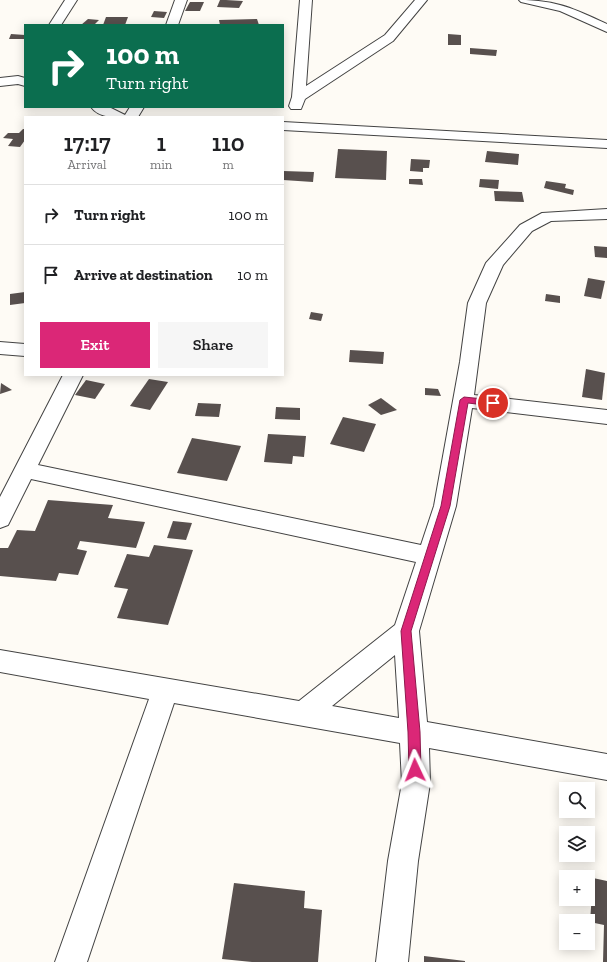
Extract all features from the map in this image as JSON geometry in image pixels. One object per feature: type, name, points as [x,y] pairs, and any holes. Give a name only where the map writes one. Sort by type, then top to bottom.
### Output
[{"type":"street","points":[[56,24],[71,0]]},
{"type":"street","points":[[172,24],[181,0]]},
{"type":"street","points":[[306,0],[299,97],[286,126],[607,144]]},
{"type":"street","points":[[299,97],[389,38],[421,0]]},
{"type":"street","points":[[525,0],[563,8],[607,28]]},
{"type":"street","points":[[0,82],[23,77]]},
{"type":"street","points":[[100,108],[118,116]]},
{"type":"street","points":[[392,962],[403,861],[416,783],[414,732],[406,631],[445,506],[464,400],[477,303],[495,263],[526,228],[540,220],[556,215],[607,214]]},
{"type":"street","points":[[0,348],[24,350]]},
{"type":"street","points":[[0,519],[72,376]]},
{"type":"street","points":[[464,400],[607,417]]},
{"type":"street","points":[[24,470],[429,556]]},
{"type":"street","points":[[302,714],[406,631]]},
{"type":"street","points":[[0,661],[414,732],[607,767]]},
{"type":"street","points":[[71,962],[165,690]]},
{"type":"building","points":[[220,0],[243,1],[239,8],[217,7]]},
{"type":"building","points":[[190,2],[204,2],[200,11],[185,11]]},
{"type":"building","points":[[154,11],[167,12],[164,18],[151,17]]},
{"type":"building","points":[[106,17],[128,17],[125,24],[103,24]]},
{"type":"building","points":[[88,19],[99,20],[95,24],[82,24]]},
{"type":"building","points":[[257,19],[259,24],[220,24],[219,20]]},
{"type":"building","points":[[11,34],[24,35],[24,39],[9,39]]},
{"type":"building","points":[[448,34],[461,35],[461,45],[448,45]]},
{"type":"building","points":[[470,48],[497,50],[496,56],[470,54]]},
{"type":"building","points":[[24,129],[24,141],[20,147],[8,146],[13,139],[3,138],[8,133],[19,133]]},
{"type":"building","points":[[338,149],[387,151],[386,180],[335,178]]},
{"type":"building","points":[[487,151],[519,154],[518,165],[485,162]]},
{"type":"building","points":[[411,159],[430,160],[429,168],[423,168],[423,172],[410,171]]},
{"type":"building","points":[[284,171],[314,172],[313,182],[284,180]]},
{"type":"building","points":[[409,179],[422,179],[423,185],[409,184]]},
{"type":"building","points":[[480,179],[499,180],[498,189],[479,187]]},
{"type":"building","points":[[546,181],[566,184],[565,188],[574,190],[573,195],[544,188]]},
{"type":"building","points":[[494,191],[522,192],[524,202],[495,201]]},
{"type":"building","points":[[594,246],[607,247],[607,258],[595,257]]},
{"type":"building","points":[[588,278],[605,281],[601,299],[584,296]]},
{"type":"building","points":[[24,292],[24,303],[10,305],[10,294]]},
{"type":"building","points":[[546,294],[560,296],[560,303],[545,301]]},
{"type":"building","points":[[311,312],[323,314],[321,321],[309,319]]},
{"type":"building","points":[[350,350],[384,352],[383,364],[349,362]]},
{"type":"building","points":[[586,369],[605,373],[602,400],[582,397]]},
{"type":"building","points":[[149,379],[168,382],[150,410],[130,406]]},
{"type":"building","points":[[86,380],[105,384],[95,399],[75,395]]},
{"type":"building","points":[[1,383],[12,390],[0,394]]},
{"type":"building","points":[[425,388],[438,389],[441,396],[425,395]]},
{"type":"building","points":[[381,398],[397,410],[381,415],[368,405]]},
{"type":"building","points":[[198,403],[221,404],[219,417],[195,416]]},
{"type":"building","points":[[276,407],[300,408],[300,420],[275,419]]},
{"type":"building","points":[[343,417],[376,424],[364,452],[330,444]]},
{"type":"building","points":[[268,434],[306,436],[304,457],[293,456],[292,464],[264,462]]},
{"type":"building","points":[[192,438],[241,446],[227,481],[177,473]]},
{"type":"building","points":[[48,500],[113,505],[108,518],[145,522],[136,548],[80,541],[77,549],[87,551],[78,575],[59,573],[56,581],[0,576],[0,548],[8,548],[17,530],[35,531]]},
{"type":"building","points":[[173,521],[192,523],[186,540],[167,538]]},
{"type":"building","points":[[154,545],[193,550],[168,625],[117,618],[128,589],[114,587],[127,554],[149,557]]},
{"type":"building","points":[[595,878],[607,881],[607,962],[603,962],[604,925],[595,923],[595,914],[591,914],[591,906],[595,906]]},
{"type":"building","points":[[234,883],[305,891],[304,908],[322,910],[318,962],[252,962],[222,959]]},
{"type":"building","points":[[424,956],[465,961],[465,962],[424,962]]},
{"type":"route","points":[[415,770],[414,732],[406,631],[445,506],[464,400],[493,403]]}]
